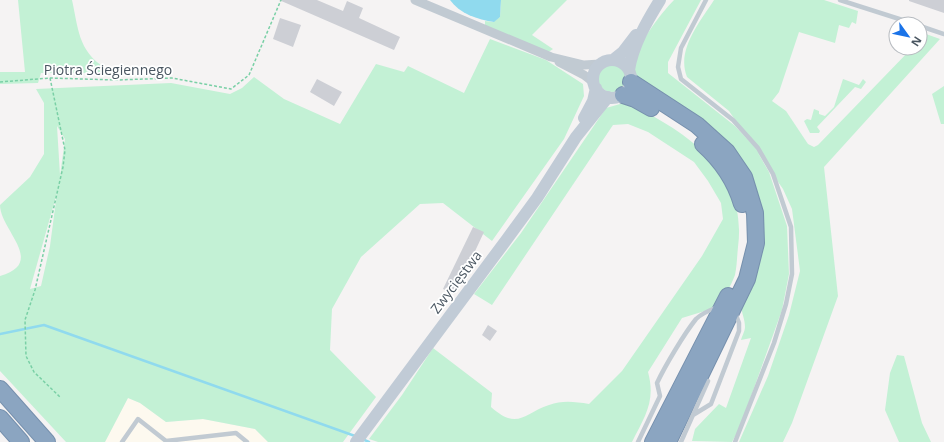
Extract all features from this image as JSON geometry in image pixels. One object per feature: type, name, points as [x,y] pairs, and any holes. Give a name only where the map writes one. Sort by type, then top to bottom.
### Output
[{"type":"highway","points":[[623,86],[635,99],[660,113],[690,133],[724,165],[738,192],[746,224],[742,259],[732,288],[653,442]]},
{"type":"highway","points":[[623,86],[697,125],[727,152],[744,177],[755,213],[756,242],[747,279],[668,442]]},
{"type":"highway","points":[[0,389],[47,442]]},
{"type":"highway","points":[[0,418],[22,442]]},
{"type":"main road","name":"Zwycięstwa","points":[[576,138],[623,86],[631,57],[648,20],[660,0]]},
{"type":"main road","name":"Zwycięstwa","points":[[614,60],[623,52],[648,20]]},
{"type":"main road","points":[[606,60],[614,60],[621,62],[623,86],[601,94],[595,85],[594,74],[600,64],[606,60]]},
{"type":"main road","name":"Zwycięstwa","points":[[356,442],[537,198],[576,138],[592,103],[595,85]]},
{"type":"street","points":[[415,0],[552,57],[585,76],[595,85]]},
{"type":"street","points":[[552,57],[584,65],[600,64]]},
{"type":"lane","points":[[706,0],[680,48],[678,67],[682,79],[733,120],[758,148],[773,174],[791,227],[792,274],[786,304],[774,343],[735,442]]},
{"type":"lane","points":[[840,0],[890,16]]},
{"type":"lane","points":[[928,29],[944,34]]},
{"type":"lane","points":[[638,442],[660,396],[657,383],[662,372],[697,318],[707,311],[718,307]]},
{"type":"lane","points":[[693,415],[711,404],[739,331],[739,323],[736,315]]},
{"type":"lane","points":[[681,442],[708,380]]},
{"type":"lane","points":[[122,442],[138,419],[166,441],[236,433],[247,442]]},
{"type":"path","name":"Piotra Ściegiennego","points":[[0,82],[50,78],[117,80],[172,78],[231,89],[249,75],[281,0]]},
{"type":"path","points":[[50,78],[66,150],[64,168],[35,290],[25,320],[24,339],[26,356],[34,372],[60,397]]},
{"type":"shaded area","points":[[128,398],[140,403],[166,422],[203,419],[255,429],[269,442],[105,442]]},
{"type":"green space","points":[[18,0],[72,0],[80,38],[89,54],[95,61],[106,68],[124,73],[41,73],[38,83],[0,84],[0,72],[25,72]]},
{"type":"green space","points":[[501,0],[567,0],[532,35],[553,49],[547,53],[485,27],[485,21],[493,22],[500,17]]},
{"type":"green space","points":[[674,0],[701,0],[668,62],[668,73],[735,126],[751,143],[729,111],[687,77],[684,67],[687,47],[691,37],[714,0],[824,0],[858,11],[856,24],[852,22],[849,28],[839,25],[835,43],[799,32],[779,92],[772,101],[786,111],[808,144],[814,147],[818,145],[904,56],[925,56],[824,167],[838,296],[792,423],[783,442],[739,442],[768,376],[789,315],[800,271],[792,209],[783,189],[758,153],[769,172],[787,226],[789,274],[782,310],[740,427],[732,442],[692,441],[695,429],[719,404],[726,408],[751,338],[741,340],[745,330],[742,302],[744,298],[753,185],[636,79],[634,69],[638,50],[662,13]]},
{"type":"green space","points":[[928,35],[940,39],[928,52]]},
{"type":"green space","points":[[490,39],[546,60],[583,84],[584,96],[564,139],[492,241],[443,203],[420,204],[361,257],[332,309],[330,350],[376,397],[343,442],[268,442],[255,429],[203,419],[166,422],[140,403],[128,398],[105,442],[66,442],[0,371],[0,276],[13,270],[20,263],[21,254],[18,245],[2,215],[0,205],[30,177],[44,154],[44,103],[36,89],[171,83],[230,94],[242,88],[254,77],[284,99],[340,124],[376,64],[404,72],[408,66],[464,93]],"holes":[[[57,126],[65,139],[60,176],[60,175]],[[57,193],[50,246],[41,286],[30,289]]]},
{"type":"green space","points":[[612,64],[622,68],[626,78],[622,88],[612,92],[602,88],[598,78],[602,68]]},
{"type":"green space","points":[[843,79],[859,85],[863,79],[866,82],[861,89],[855,87],[817,127],[820,131],[819,133],[810,133],[804,121],[807,119],[811,120],[814,109],[819,111],[819,114],[825,116],[834,107]]},
{"type":"green space","points":[[944,86],[944,124],[941,124],[932,94]]},
{"type":"green space","points":[[627,102],[671,127],[691,141],[709,157],[723,175],[733,196],[739,220],[736,268],[732,283],[718,307],[682,318],[648,372],[651,392],[650,400],[645,416],[632,442],[378,442],[369,439],[402,395],[433,348],[492,393],[491,407],[508,418],[515,419],[521,418],[540,408],[554,403],[569,402],[589,404],[622,371],[702,256],[723,219],[721,203],[708,181],[694,162],[648,132],[628,124],[613,125],[492,305],[474,294],[521,233],[606,108]]},
{"type":"green space","points":[[897,355],[904,356],[922,423],[931,442],[899,442],[885,410],[890,373]]},
{"type":"water","points":[[450,0],[501,0],[500,17],[494,22],[475,18],[458,9]]},
{"type":"building","points":[[279,0],[317,0],[343,11],[347,1],[363,8],[359,18],[400,37],[394,50]]},
{"type":"building","points":[[944,0],[944,13],[909,1]]},
{"type":"building","points":[[280,18],[301,25],[293,47],[273,39]]},
{"type":"building","points":[[317,79],[342,92],[334,106],[310,92]]},
{"type":"building","points":[[473,227],[484,232],[455,294],[443,289]]},
{"type":"building","points":[[488,325],[497,331],[490,341],[482,335]]},
{"type":"waterway","points":[[0,334],[44,325],[355,436]]},
{"type":"waterway","points":[[362,439],[369,442]]}]
